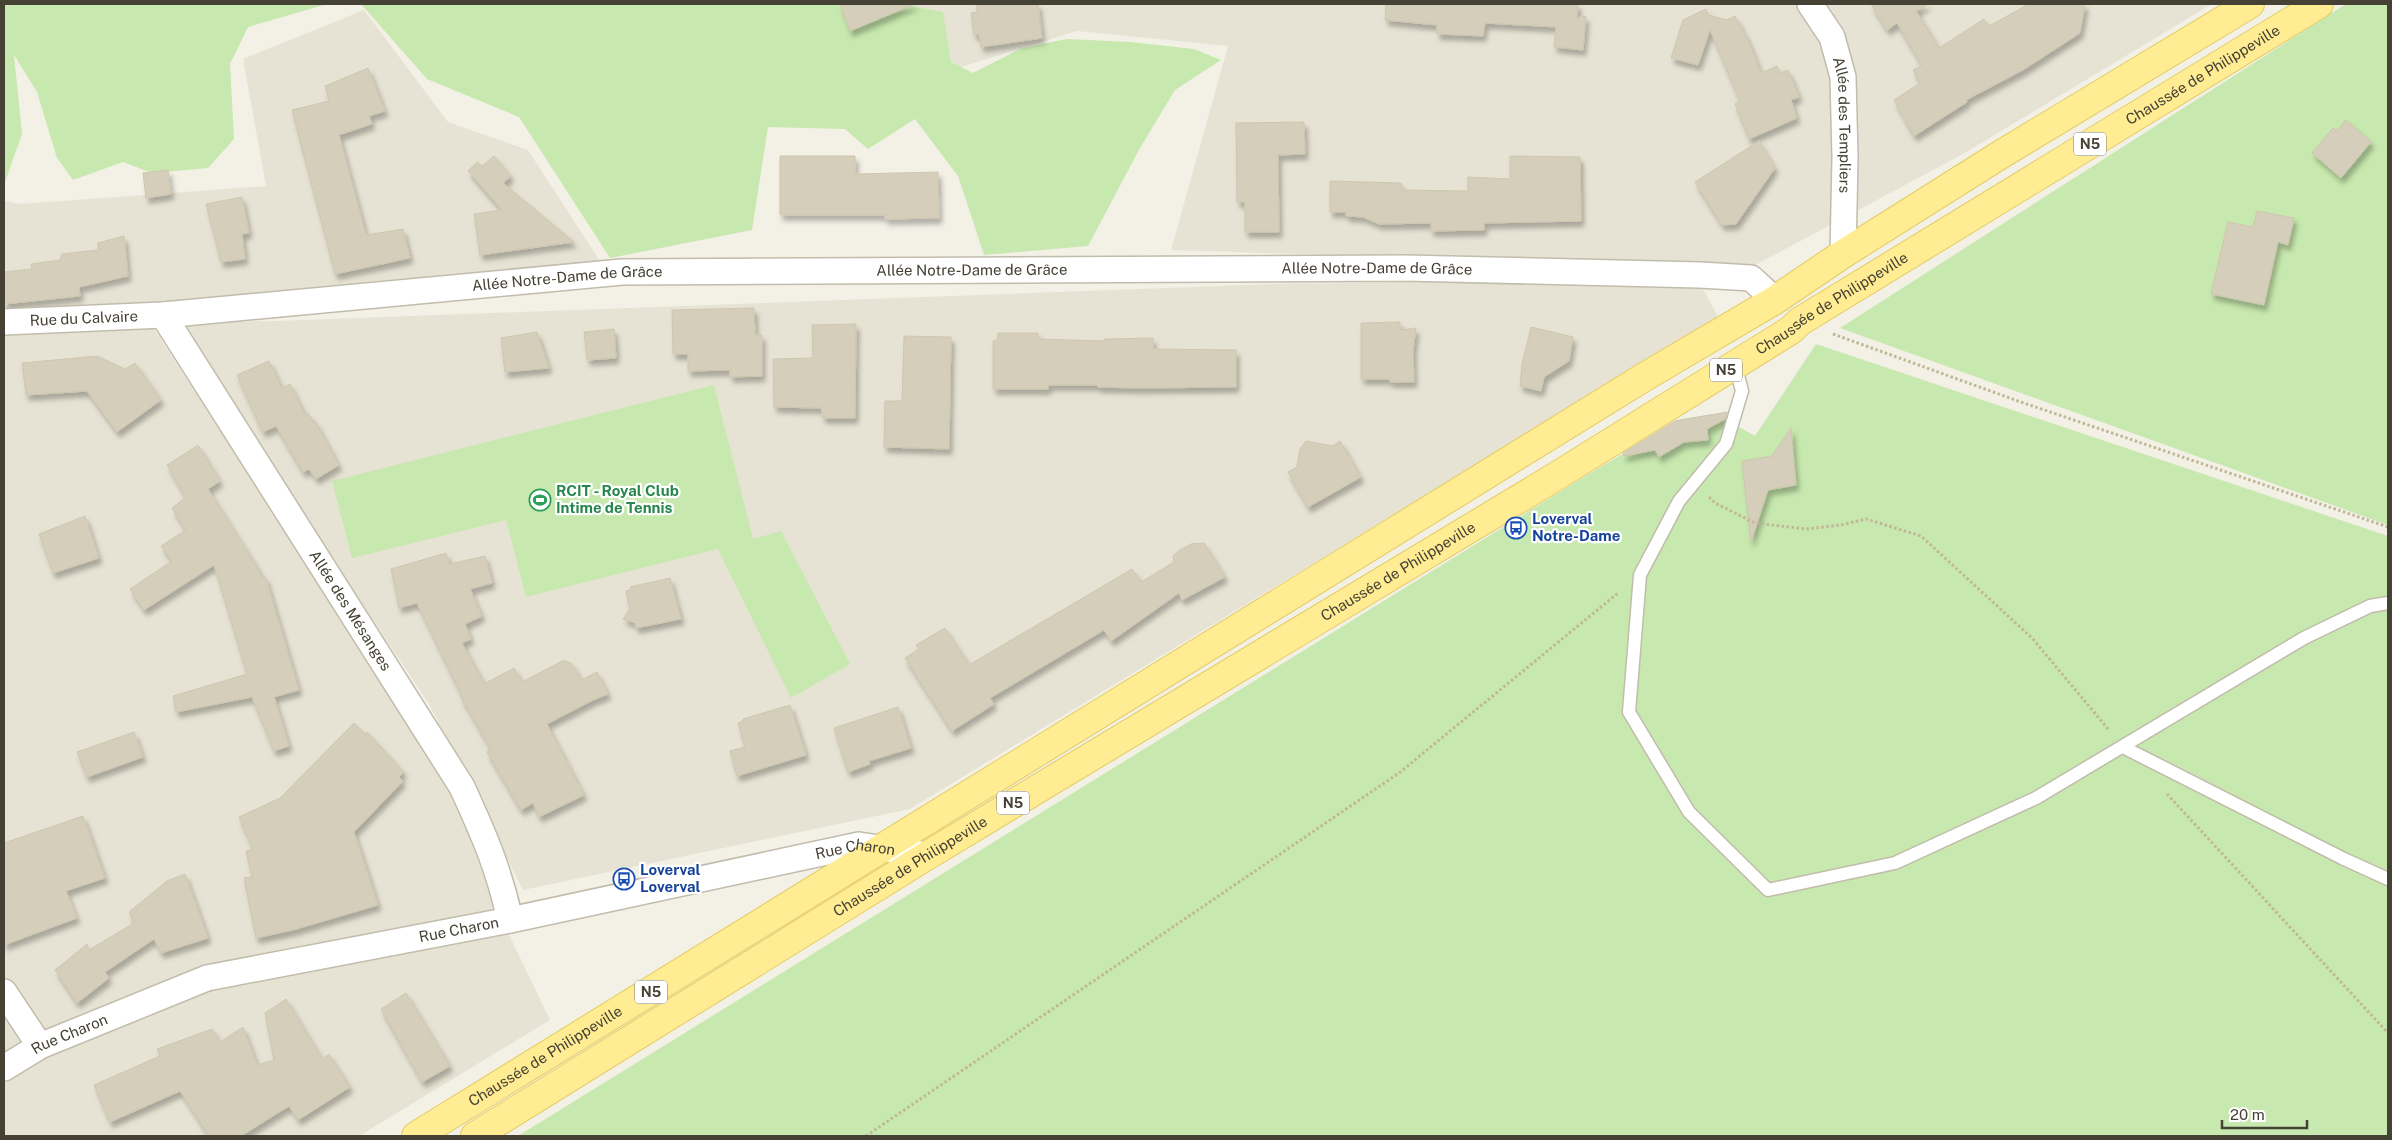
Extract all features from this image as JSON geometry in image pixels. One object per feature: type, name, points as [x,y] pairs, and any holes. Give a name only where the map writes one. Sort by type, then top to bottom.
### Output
[{"type":"main road","name":"N5","points":[[1775,300],[1843,254],[2000,155],[2250,4]]},
{"type":"main road","name":"Chaussée de Philippeville","points":[[475,1136],[928,855],[1555,478],[1861,285],[2319,4]]},
{"type":"main road","points":[[1843,254],[1861,285]]},
{"type":"main road","points":[[1775,300],[1795,326]]},
{"type":"main road","name":"Chaussée de Philippeville","points":[[416,1136],[1646,376],[1775,300]]},
{"type":"street","name":"Allée des Templiers","points":[[1810,4],[1832,37],[1843,77],[1846,158],[1843,254]]},
{"type":"street","name":"Allée Notre-Dame de Grâce","points":[[163,315],[622,272],[1405,268],[1751,278],[1775,300]]},
{"type":"street","name":"Rue du Calvaire","points":[[4,322],[163,315]]},
{"type":"street","name":"Allée des Mésanges","points":[[163,315],[462,787],[490,847],[501,880],[510,920]]},
{"type":"street","name":"Rue Charon","points":[[4,1068],[40,1046],[206,978],[510,920],[859,845],[885,847],[928,855]]},
{"type":"street","points":[[4,992],[40,1046]]},
{"type":"lane","points":[[1735,364],[1742,391],[1726,444],[1679,501],[1640,575],[1629,712],[1689,812],[1768,890],[1895,863],[2036,798],[2123,747],[2187,706],[2304,638],[2370,606],[2388,603]]},
{"type":"lane","points":[[2123,747],[2344,859],[2388,879]]},
{"type":"path","points":[[1795,326],[2388,527]]},
{"type":"path","points":[[1694,483],[1715,503],[1755,523],[1806,528],[1841,525],[1866,519],[1921,536],[2032,638],[2123,747]]},
{"type":"path","points":[[866,1136],[1399,773],[1640,575]]},
{"type":"path","points":[[2163,790],[2388,1033]]},
{"type":"shaded area","points":[[834,4],[2212,4],[1963,154],[1750,268],[1171,250],[1228,46],[1077,31],[961,67]]},
{"type":"shaded area","points":[[364,10],[448,122],[528,150],[605,269],[141,309],[453,788],[490,895],[550,1020],[359,1136],[4,1136],[4,201],[21,204],[266,186],[243,59]]},
{"type":"shaded area","points":[[1697,278],[1718,317],[910,809],[523,890],[429,704],[180,322],[277,321],[1273,284]]},
{"type":"green space","points":[[4,4],[327,4],[248,27],[230,64],[234,139],[208,168],[152,173],[123,162],[73,180],[57,158],[37,92],[14,55],[22,134],[5,182]]},
{"type":"green space","points":[[361,4],[900,4],[943,12],[951,62],[973,73],[1022,48],[1067,39],[1130,42],[1194,49],[1221,60],[1175,90],[1140,148],[1088,246],[984,255],[958,176],[915,119],[868,149],[845,129],[768,127],[752,230],[610,258],[519,117],[427,79]]},
{"type":"green space","points":[[2346,4],[2388,4],[2388,525],[1840,328]]},
{"type":"green space","points":[[1816,344],[2388,536],[2388,1136],[518,1136],[1681,419],[1716,414],[1755,436]]},
{"type":"green space","name":"RCIT - Royal Club Intime de Tennis","points":[[714,385],[753,539],[781,531],[850,664],[791,698],[718,549],[526,597],[506,520],[352,558],[332,481]]},
{"type":"building","points":[[840,4],[915,4],[850,31]]},
{"type":"building","points":[[976,4],[1038,4],[1042,38],[981,47],[979,34],[974,35],[971,13],[977,12]]},
{"type":"building","points":[[1386,4],[1578,4],[1577,18],[1586,16],[1583,50],[1554,47],[1556,27],[1485,23],[1483,36],[1437,34],[1437,25],[1385,20]]},
{"type":"building","points":[[1871,4],[1928,4],[1916,11],[1939,48],[1984,19],[1989,26],[2029,4],[2085,4],[2080,33],[2023,70],[1966,100],[1967,102],[1914,136],[1894,100],[1920,83],[1913,70],[1922,65],[1897,23],[1887,30]]},
{"type":"building","points":[[1706,9],[1708,15],[1727,20],[1735,16],[1747,38],[1761,73],[1777,66],[1780,73],[1788,70],[1799,97],[1791,100],[1797,118],[1749,139],[1735,104],[1740,101],[1710,30],[1698,65],[1671,58],[1683,20]]},
{"type":"building","points":[[368,68],[385,111],[369,116],[372,124],[339,135],[366,235],[403,229],[410,258],[335,274],[292,110],[329,101],[325,86]]},
{"type":"building","points":[[2346,120],[2371,142],[2341,178],[2312,153],[2333,128],[2337,131]]},
{"type":"building","points":[[1304,122],[1305,154],[1278,155],[1279,232],[1245,232],[1245,202],[1237,202],[1236,123]]},
{"type":"building","points":[[1759,141],[1775,168],[1736,224],[1722,225],[1695,182]]},
{"type":"building","points":[[494,156],[511,176],[503,183],[574,242],[480,255],[474,214],[502,210],[468,171],[477,162],[482,166]]},
{"type":"building","points":[[780,156],[855,156],[855,174],[938,172],[939,218],[885,219],[885,215],[780,215]]},
{"type":"building","points":[[1510,156],[1580,157],[1581,221],[1484,223],[1484,230],[1431,231],[1431,223],[1379,224],[1363,217],[1346,216],[1346,212],[1330,212],[1330,181],[1401,183],[1402,190],[1468,191],[1468,177],[1510,179]]},
{"type":"building","points":[[168,170],[171,194],[146,198],[143,173]]},
{"type":"building","points":[[242,197],[249,233],[242,234],[245,259],[221,262],[206,204]]},
{"type":"building","points":[[2257,211],[2294,218],[2288,245],[2278,242],[2264,305],[2211,294],[2228,222],[2253,227]]},
{"type":"building","points":[[124,236],[128,276],[79,287],[80,296],[4,304],[4,272],[32,269],[31,264],[60,260],[62,254],[98,250],[98,243]]},
{"type":"building","points":[[754,308],[755,335],[762,335],[762,376],[730,377],[730,370],[688,371],[688,354],[673,354],[672,310]]},
{"type":"building","points":[[1400,322],[1400,330],[1416,328],[1413,350],[1414,382],[1390,382],[1390,379],[1361,379],[1361,323]]},
{"type":"building","points":[[856,324],[855,418],[823,418],[821,408],[774,407],[773,359],[813,358],[812,325]]},
{"type":"building","points":[[1531,327],[1573,337],[1569,361],[1544,377],[1541,391],[1520,386],[1522,364]]},
{"type":"building","points":[[614,329],[616,358],[587,360],[584,332]]},
{"type":"building","points":[[537,332],[549,368],[505,372],[501,338]]},
{"type":"building","points":[[998,333],[1038,333],[1038,339],[1104,341],[1104,339],[1153,338],[1153,349],[1236,350],[1236,387],[1138,388],[1098,387],[1097,385],[1048,385],[1048,389],[993,389],[993,341],[997,340]]},
{"type":"building","points":[[904,336],[951,337],[949,449],[884,447],[885,401],[902,401]]},
{"type":"building","points":[[97,356],[125,369],[135,363],[161,400],[117,432],[87,391],[26,395],[22,363]]},
{"type":"building","points":[[269,361],[282,388],[290,384],[305,415],[308,413],[313,422],[315,421],[339,465],[316,479],[309,469],[303,472],[276,426],[263,432],[237,375]]},
{"type":"building","points":[[1727,412],[1725,419],[1707,429],[1708,440],[1684,442],[1659,457],[1655,450],[1624,456],[1623,453],[1675,421]]},
{"type":"building","points":[[1791,428],[1796,485],[1768,490],[1751,542],[1742,461],[1772,456]]},
{"type":"building","points":[[1306,441],[1333,446],[1340,441],[1361,477],[1308,507],[1288,472],[1297,467],[1300,449]]},
{"type":"building","points":[[198,445],[220,481],[208,489],[257,567],[261,577],[265,576],[299,690],[274,697],[289,746],[274,751],[252,697],[176,712],[173,696],[247,674],[214,565],[144,610],[130,589],[172,561],[161,546],[186,530],[172,508],[186,497],[167,465]]},
{"type":"building","points":[[85,516],[99,558],[53,573],[39,534]]},
{"type":"building","points":[[1204,543],[1225,577],[1182,600],[1179,593],[1111,641],[1104,630],[990,698],[994,704],[952,731],[905,658],[919,649],[916,645],[945,628],[969,665],[1132,569],[1141,582],[1174,562],[1173,556],[1178,551],[1191,544]]},
{"type":"building","points":[[446,553],[450,564],[485,556],[492,583],[470,589],[482,616],[465,624],[471,639],[462,643],[484,684],[514,668],[522,682],[564,660],[572,664],[581,680],[597,672],[608,694],[547,724],[584,795],[539,817],[533,803],[521,810],[487,752],[491,749],[461,697],[417,603],[399,608],[391,569]]},
{"type":"building","points":[[670,578],[681,619],[636,628],[635,623],[623,619],[630,609],[626,591],[631,589],[630,587]]},
{"type":"building","points":[[790,705],[806,755],[737,776],[730,751],[745,747],[738,723],[743,721],[743,719]]},
{"type":"building","points":[[898,707],[911,748],[869,761],[870,764],[848,772],[834,728]]},
{"type":"building","points":[[354,723],[365,734],[367,732],[404,772],[399,777],[403,781],[354,832],[378,905],[293,930],[256,938],[244,878],[252,877],[246,851],[253,849],[239,817],[280,798]]},
{"type":"building","points":[[134,732],[143,757],[87,777],[77,752]]},
{"type":"building","points":[[83,816],[105,878],[66,891],[77,918],[4,945],[4,843]]},
{"type":"building","points":[[185,874],[208,938],[161,953],[154,939],[105,972],[109,978],[77,1003],[55,970],[87,944],[89,950],[134,923],[129,912],[167,881]]},
{"type":"building","points":[[406,993],[450,1066],[422,1082],[381,1009]]},
{"type":"building","points":[[286,999],[322,1059],[329,1054],[350,1087],[298,1120],[289,1106],[241,1136],[209,1136],[180,1091],[110,1122],[94,1085],[160,1056],[157,1049],[212,1029],[220,1042],[243,1027],[257,1065],[274,1060],[265,1013]]},
{"type":"place","name":"RCIT - Royal Club Intime de Tennis","points":[[540,500]]},
{"type":"place","name":"Loverval Notre-Dame","points":[[1516,528]]},
{"type":"place","name":"Loverval Loverval","points":[[624,879]]}]
